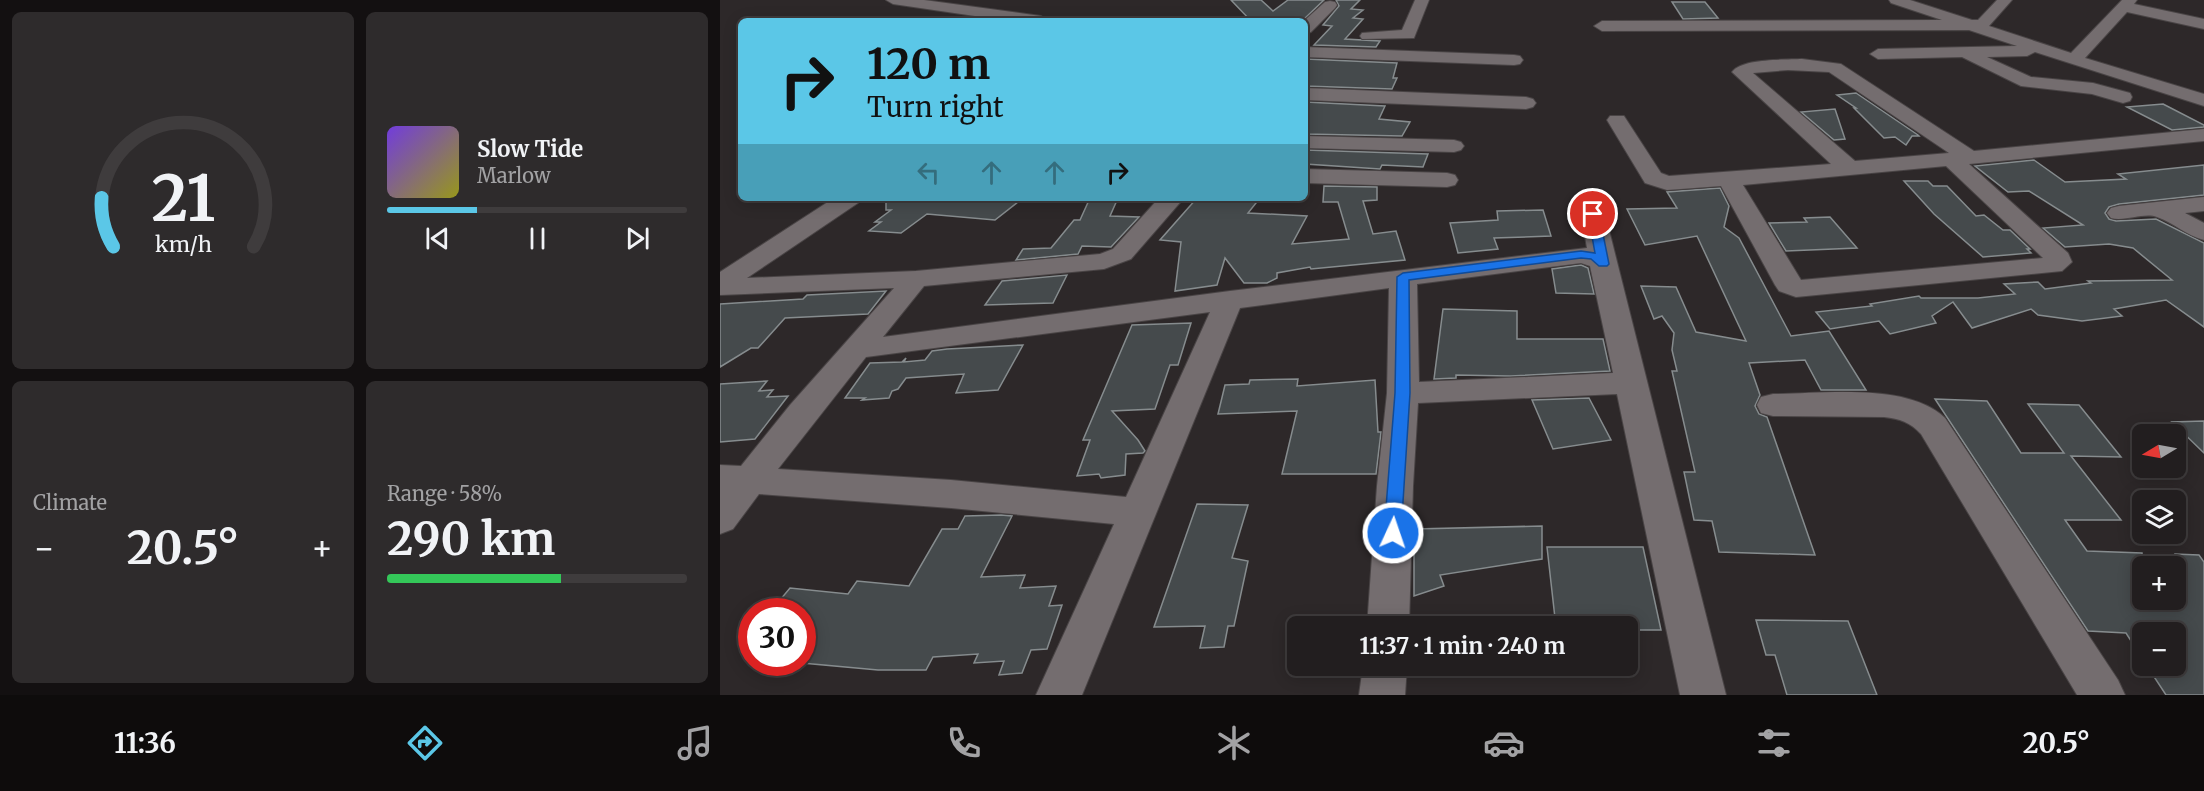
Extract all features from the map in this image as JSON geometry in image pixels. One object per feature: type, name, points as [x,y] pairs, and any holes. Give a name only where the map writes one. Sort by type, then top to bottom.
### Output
[{"type":"street","points":[[893,0],[1020,18]]},
{"type":"street","points":[[1352,35],[1408,35],[1422,0]]},
{"type":"street","points":[[1602,26],[1972,25],[1983,24],[2005,0]]},
{"type":"street","points":[[2165,0],[2204,9]]},
{"type":"street","points":[[1901,1],[2074,60],[2198,91]]},
{"type":"street","points":[[2074,60],[2128,3],[2204,24]]},
{"type":"street","points":[[1309,32],[1330,5]]},
{"type":"street","points":[[1719,11],[1740,25]]},
{"type":"street","points":[[1878,54],[2045,51]]},
{"type":"street","points":[[1308,52],[1514,60]]},
{"type":"street","points":[[1966,53],[2027,82],[2093,89],[2123,97]]},
{"type":"street","points":[[1404,99],[1419,57]]},
{"type":"street","points":[[1728,179],[1789,285],[1796,289],[2054,265],[2059,262],[2059,259],[1960,158],[1835,68],[1824,65],[1769,67],[1746,69],[1741,72],[1850,169]]},
{"type":"street","points":[[1308,94],[1526,103]]},
{"type":"street","points":[[1617,120],[1653,178],[1667,183],[1850,169],[2204,135]]},
{"type":"street","points":[[1308,142],[1454,146]]},
{"type":"street","points":[[1308,176],[1448,180]]},
{"type":"street","points":[[720,285],[846,201]]},
{"type":"street","points":[[720,285],[916,279],[1116,259],[1169,201]]},
{"type":"street","points":[[2119,213],[2204,204]]},
{"type":"street","points":[[2160,209],[2204,233]]},
{"type":"street","points":[[1593,214],[1703,695]]},
{"type":"street","points":[[858,349],[1581,255],[1595,256],[1603,264]]},
{"type":"street","points":[[1389,616],[1395,486],[1403,393],[1403,277]]},
{"type":"street","points":[[720,519],[734,480],[802,413],[916,279]]},
{"type":"street","points":[[1059,695],[1230,299]]},
{"type":"street","points":[[1403,393],[1482,391],[1560,384],[1630,383]]},
{"type":"street","points":[[1773,405],[1885,406],[1911,410],[1925,418],[1933,426],[2102,695]]},
{"type":"street","points":[[734,480],[951,494],[1137,512]]},
{"type":"street","points":[[1382,695],[1384,676]]},
{"type":"building","points":[[1231,0],[1261,0],[1273,11],[1288,0],[1324,0],[1305,18],[1248,18]]},
{"type":"building","points":[[1336,0],[1360,0],[1351,9],[1363,10],[1353,18],[1363,19],[1345,39],[1380,41],[1376,47],[1314,45],[1332,26],[1323,25],[1339,6]]},
{"type":"building","points":[[1672,2],[1705,2],[1718,18],[1683,19]]},
{"type":"building","points":[[1308,59],[1397,63],[1393,78],[1397,78],[1392,89],[1308,86]]},
{"type":"building","points":[[1856,93],[1919,136],[1912,136],[1906,145],[1895,137],[1884,138],[1854,108],[1856,108],[1837,95]]},
{"type":"building","points":[[1308,102],[1385,106],[1379,119],[1410,122],[1402,136],[1308,134]]},
{"type":"building","points":[[2163,104],[2204,127],[2172,130],[2127,107]]},
{"type":"building","points":[[1835,109],[1845,139],[1834,140],[1801,112]]},
{"type":"building","points":[[1308,150],[1428,154],[1423,167],[1382,165],[1380,169],[1308,164]]},
{"type":"building","points":[[2034,160],[2065,182],[2126,179],[2118,174],[2204,165],[2204,195],[2119,204],[2109,207],[2105,213],[2109,219],[2116,221],[2156,219],[2204,243],[2204,327],[2166,300],[2114,309],[2122,316],[2082,321],[2038,315],[2031,309],[1972,328],[1953,302],[1932,316],[1936,323],[1890,334],[1879,321],[1830,329],[1816,312],[1872,306],[1870,304],[1919,296],[1921,298],[1978,298],[2015,294],[2004,284],[2038,282],[2045,289],[2091,283],[2088,281],[2172,280],[2133,248],[2109,244],[2065,247],[2043,228],[2083,225],[2029,191],[2008,192],[1975,166]]},
{"type":"building","points":[[1904,181],[1928,181],[1933,186],[1947,186],[1976,216],[1984,215],[2003,230],[2010,230],[2030,249],[2027,249],[2031,253],[1983,257],[1934,214]]},
{"type":"building","points":[[1324,186],[1377,187],[1377,200],[1363,201],[1373,234],[1396,231],[1405,260],[1311,269],[1310,267],[1277,273],[1277,278],[1267,283],[1244,283],[1225,258],[1217,285],[1175,291],[1181,242],[1160,240],[1194,201],[1258,201],[1248,213],[1307,216],[1292,244],[1349,239],[1338,202],[1323,202]]},
{"type":"building","points":[[1720,188],[1729,206],[1724,227],[1739,238],[1791,336],[1829,331],[1866,390],[1821,390],[1805,360],[1749,363],[1760,395],[1755,406],[1759,414],[1767,417],[1815,555],[1719,552],[1712,521],[1694,520],[1684,472],[1695,472],[1672,371],[1677,371],[1672,350],[1674,333],[1662,316],[1654,319],[1641,286],[1676,287],[1696,332],[1746,341],[1697,236],[1645,245],[1627,209],[1677,208],[1667,192]]},
{"type":"building","points":[[886,201],[1019,201],[995,220],[927,214],[901,233],[869,231],[881,222],[875,222],[891,210],[886,210]]},
{"type":"building","points":[[1089,201],[1117,201],[1110,216],[1139,217],[1111,247],[1082,246],[1078,254],[1016,260],[1023,249],[1051,248],[1074,220],[1080,220]]},
{"type":"building","points":[[1543,210],[1551,236],[1494,238],[1498,249],[1458,253],[1450,223],[1498,220],[1497,211]]},
{"type":"building","points":[[1830,217],[1857,248],[1786,251],[1769,223],[1807,222],[1804,218]]},
{"type":"building","points":[[1581,265],[1588,268],[1594,294],[1556,293],[1552,269]]},
{"type":"building","points":[[1067,275],[1053,303],[985,305],[1002,281]]},
{"type":"building","points":[[886,291],[868,314],[785,318],[758,348],[751,348],[720,367],[720,304],[803,299],[807,295]]},
{"type":"building","points":[[1443,309],[1517,311],[1517,339],[1603,339],[1610,371],[1510,376],[1456,375],[1456,378],[1434,379]]},
{"type":"building","points":[[1191,323],[1178,365],[1170,365],[1155,409],[1112,411],[1145,451],[1126,454],[1125,475],[1101,478],[1099,474],[1077,476],[1090,440],[1083,440],[1132,325]]},
{"type":"building","points":[[1023,345],[998,390],[956,393],[964,374],[906,378],[898,389],[892,391],[889,398],[862,400],[865,398],[845,398],[870,363],[902,362],[906,358],[904,362],[925,360],[932,351],[947,349]]},
{"type":"building","points":[[1298,379],[1297,386],[1375,380],[1378,432],[1381,432],[1376,474],[1282,474],[1297,411],[1218,414],[1225,385],[1249,384],[1250,380]]},
{"type":"building","points":[[767,381],[759,391],[773,390],[767,397],[788,396],[755,439],[720,442],[720,384]]},
{"type":"building","points":[[1589,398],[1611,440],[1553,449],[1532,400]]},
{"type":"building","points":[[1935,399],[1987,401],[2021,453],[2064,453],[2028,404],[2079,405],[2121,457],[2071,456],[2121,520],[2065,520],[2087,551],[2142,553],[2142,556],[2132,556],[2132,610],[2186,610],[2186,556],[2175,556],[2175,554],[2199,555],[2204,562],[2204,695],[2166,695],[2154,676],[2186,676],[2186,622],[2132,622],[2132,642],[2126,633],[2088,631]]},
{"type":"building","points":[[2204,421],[2204,453],[2186,436],[2186,424],[2172,422]]},
{"type":"building","points":[[1197,504],[1248,505],[1232,558],[1248,561],[1234,626],[1228,626],[1224,647],[1200,648],[1205,626],[1154,627]]},
{"type":"building","points":[[965,516],[1012,516],[981,577],[1025,575],[1020,588],[1056,586],[1049,606],[1062,605],[1047,649],[1031,650],[1022,673],[999,675],[1004,661],[974,663],[978,654],[933,657],[926,670],[878,670],[816,664],[816,598],[782,598],[790,588],[848,594],[857,581],[909,586],[942,529],[958,529]]},
{"type":"building","points":[[1542,526],[1542,559],[1440,575],[1444,586],[1414,596],[1414,529]]},
{"type":"building","points":[[1547,547],[1643,547],[1661,630],[1638,630],[1638,616],[1555,616]]},
{"type":"building","points":[[1756,620],[1848,621],[1877,695],[1787,695],[1775,655],[1766,655]]},
{"type":"route","points":[[1393,533],[1403,393],[1403,277],[1581,255],[1595,256],[1603,264],[1593,214]]}]
